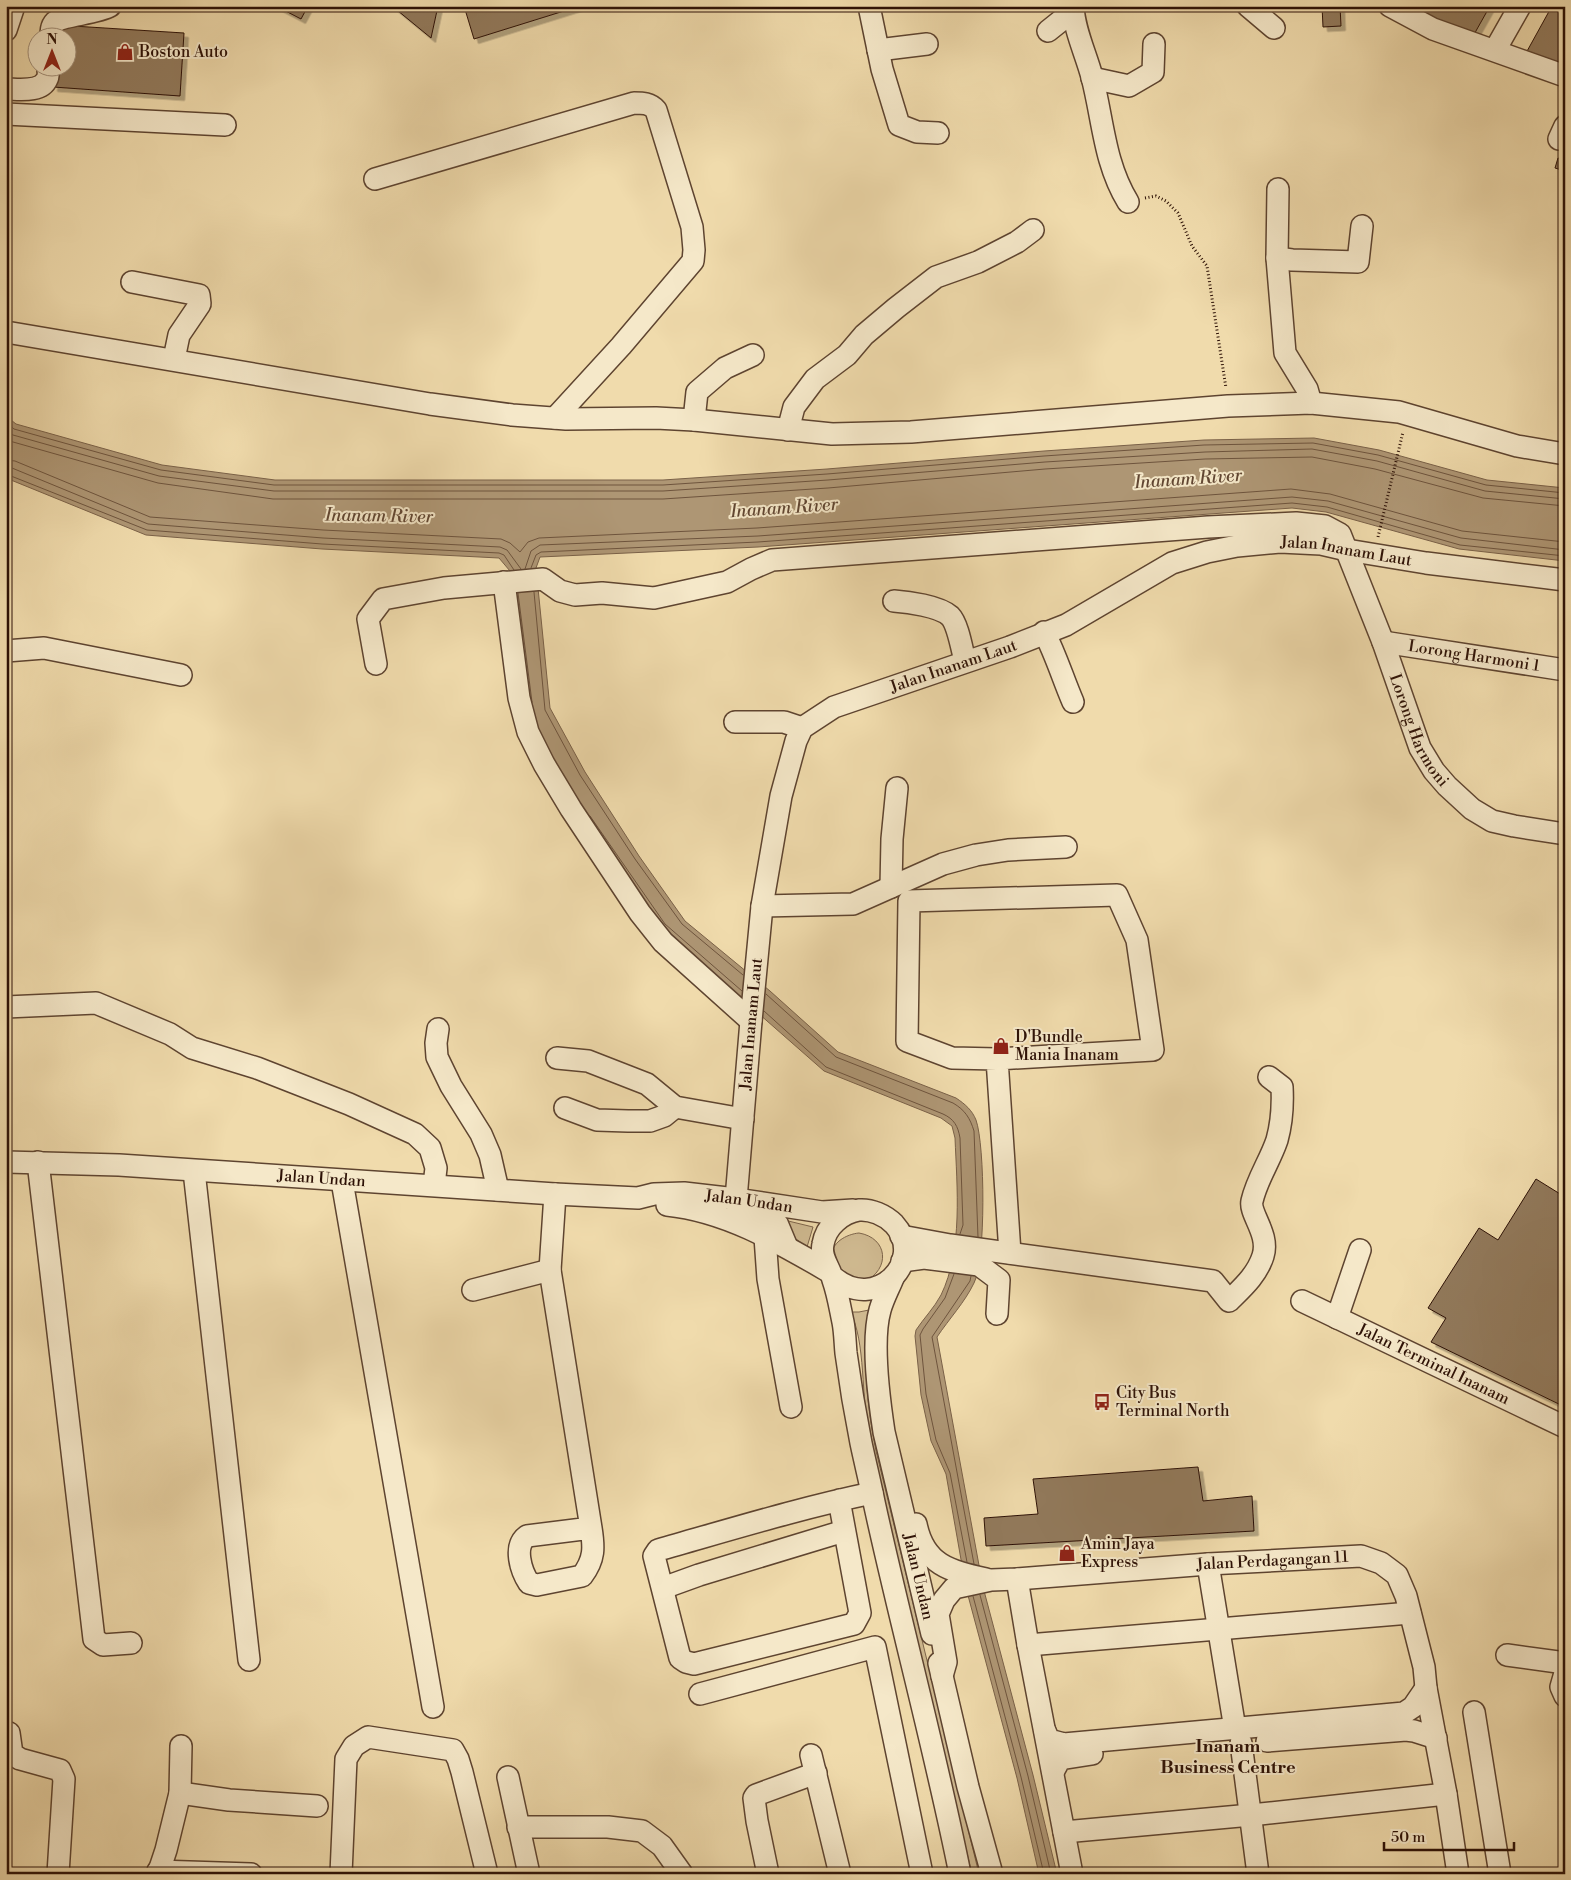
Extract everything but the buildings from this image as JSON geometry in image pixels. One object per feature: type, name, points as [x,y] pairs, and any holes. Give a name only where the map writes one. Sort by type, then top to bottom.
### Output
[{"type":"street","points":[[6,30],[14,6]]},
{"type":"street","points":[[51,28],[54,22],[92,14],[110,6]]},
{"type":"street","points":[[869,6],[882,69],[899,125],[917,132],[938,133]]},
{"type":"street","points":[[1248,6],[1274,28]]},
{"type":"street","points":[[1390,6],[1433,29],[1565,76]]},
{"type":"street","points":[[1495,50],[1520,6]]},
{"type":"street","points":[[1048,31],[1073,9],[1092,78],[1103,137],[1125,196]]},
{"type":"street","points":[[878,50],[927,44]]},
{"type":"street","points":[[1092,78],[1129,86],[1153,72],[1154,44]]},
{"type":"street","points":[[6,89],[34,89],[43,85],[48,78]]},
{"type":"street","points":[[375,179],[634,103],[646,103],[656,110],[692,226],[693,261],[621,346],[556,418]]},
{"type":"street","points":[[6,114],[225,125]]},
{"type":"street","points":[[1278,189],[1277,258],[1285,353],[1307,389],[1311,403]]},
{"type":"street","points":[[1277,258],[1358,262],[1362,226]]},
{"type":"street","points":[[788,430],[794,407],[815,379],[847,355],[864,335],[896,308],[936,277],[978,262],[1017,242],[1033,230]]},
{"type":"street","points":[[132,282],[199,295],[200,304],[179,335],[174,359]]},
{"type":"street","points":[[6,332],[174,359],[430,404],[556,418],[694,420],[832,434],[911,432],[1228,406],[1311,403],[1399,412],[1517,446],[1565,454]]},
{"type":"street","points":[[694,420],[697,392],[725,368],[753,355]]},
{"type":"street","name":"Lorong Harmoni","points":[[504,582],[543,579],[560,591],[575,595],[602,593],[654,598],[726,582],[772,560],[1208,527],[1296,523],[1325,526],[1340,534],[1383,642],[1420,748],[1434,771],[1472,809],[1492,821],[1565,834]]},
{"type":"street","name":"Jalan Inanam Laut","points":[[736,1199],[750,1021],[762,906],[781,796],[796,741],[802,728],[834,707],[1010,647],[1044,632],[1066,625],[1172,563],[1207,552],[1237,546],[1280,542],[1321,544],[1346,550],[1479,570],[1565,580]]},
{"type":"street","points":[[376,664],[368,619],[383,599],[444,588],[504,582],[519,698],[528,732],[544,764],[570,809],[640,913],[663,942],[750,1021]]},
{"type":"street","points":[[894,600],[925,605],[950,616],[956,627],[965,661]]},
{"type":"street","points":[[1044,632],[1055,652],[1059,669],[1073,702]]},
{"type":"street","name":"Lorong Harmoni 1","points":[[1383,642],[1565,670]]},
{"type":"street","points":[[6,651],[44,648],[180,675]]},
{"type":"street","points":[[735,722],[784,722],[802,728]]},
{"type":"street","points":[[891,887],[892,839],[897,788]]},
{"type":"street","points":[[762,906],[853,904],[944,864],[976,855],[1008,850],[1066,847]]},
{"type":"street","points":[[1117,895],[1137,940],[1153,1050],[997,1059],[952,1058],[907,1041],[908,901],[1117,895]]},
{"type":"street","points":[[6,1007],[96,1003],[170,1034],[192,1048],[257,1068],[349,1104],[415,1134],[430,1148],[436,1168],[434,1186]]},
{"type":"street","points":[[438,1029],[437,1057],[451,1086],[481,1134],[490,1155],[498,1190]]},
{"type":"street","points":[[557,1058],[588,1061],[647,1084],[675,1107],[743,1118]]},
{"type":"street","points":[[997,1059],[1010,1253]]},
{"type":"street","points":[[901,1236],[947,1253],[981,1258],[1010,1253],[1213,1281],[1229,1301],[1253,1277],[1264,1255],[1264,1237],[1252,1203],[1276,1141],[1283,1111],[1282,1087],[1269,1077]]},
{"type":"street","points":[[565,1108],[597,1120],[628,1121],[650,1120],[664,1116],[675,1107]]},
{"type":"street","name":"Jalan Undan","points":[[6,1162],[119,1165],[638,1198],[654,1194],[684,1193],[822,1212],[873,1211],[885,1216],[895,1225],[901,1236],[904,1248],[898,1269],[880,1311],[877,1340],[879,1400],[887,1443],[968,1787],[992,1874]]},
{"type":"street","points":[[38,1162],[94,1639],[102,1645],[130,1643]]},
{"type":"street","points":[[194,1171],[249,1660]]},
{"type":"street","points":[[342,1180],[433,1708]]},
{"type":"street","points":[[555,1194],[550,1270],[591,1528]]},
{"type":"street","name":"Jalan Undan","points":[[638,1198],[654,1204],[681,1206],[707,1212],[734,1222],[788,1248],[831,1274],[849,1288],[873,1289],[884,1285],[898,1269]]},
{"type":"street","points":[[736,1199],[737,1205],[741,1209],[776,1223],[788,1248]]},
{"type":"street","name":"Jalan Undan","points":[[861,1210],[848,1213],[836,1220],[828,1231],[823,1244],[823,1258],[831,1274],[843,1324],[861,1443],[934,1752],[960,1874]]},
{"type":"street","points":[[765,1236],[768,1279],[791,1407]]},
{"type":"street","points":[[1337,1318],[1360,1250]]},
{"type":"street","points":[[898,1269],[924,1258],[947,1253]]},
{"type":"street","points":[[981,1258],[999,1280],[997,1314]]},
{"type":"street","points":[[473,1290],[550,1270]]},
{"type":"street","name":"Jalan Terminal Inanam","points":[[1302,1301],[1565,1427]]},
{"type":"street","points":[[887,1443],[901,1453],[918,1536],[934,1561],[958,1580],[944,1600],[938,1614],[946,1662],[942,1676]]},
{"type":"street","points":[[839,1500],[860,1613],[854,1624],[694,1664],[680,1658],[654,1556],[658,1550],[839,1500],[872,1493]]},
{"type":"street","points":[[663,1588],[698,1575],[844,1532]]},
{"type":"street","name":"Jalan Perdagangan 11","points":[[958,1580],[1017,1579],[1208,1564],[1361,1556],[1381,1563],[1397,1575],[1406,1596],[1424,1667],[1458,1874]]},
{"type":"street","points":[[1208,1564],[1251,1815],[1258,1874]]},
{"type":"street","points":[[1017,1579],[1072,1874]]},
{"type":"street","points":[[1028,1644],[1410,1613]]},
{"type":"street","points":[[700,1694],[875,1647],[907,1642]]},
{"type":"street","points":[[875,1647],[922,1874]]},
{"type":"street","points":[[1507,1655],[1558,1662],[1565,1667]]},
{"type":"street","points":[[1565,1673],[1562,1687],[1565,1696]]},
{"type":"street","points":[[1053,1772],[1060,1759],[1083,1755],[1404,1713],[1413,1708],[1426,1688]]},
{"type":"street","points":[[1474,1712],[1500,1874]]},
{"type":"street","points":[[1045,1731],[1049,1740],[1064,1744],[1406,1730],[1436,1738]]},
{"type":"street","points":[[9,1733],[12,1754],[20,1759],[60,1770],[64,1779],[58,1874]]},
{"type":"street","points":[[341,1874],[346,1759],[354,1746],[368,1737],[453,1750],[462,1772],[487,1874]]},
{"type":"street","points":[[181,1746],[180,1793],[166,1850],[158,1872],[251,1874]]},
{"type":"street","points":[[768,1874],[754,1798],[756,1795],[813,1764],[840,1874]]},
{"type":"street","points":[[508,1777],[528,1874]]},
{"type":"street","points":[[180,1793],[229,1800],[318,1806]]},
{"type":"street","points":[[1064,1832],[1251,1815],[1446,1794]]},
{"type":"street","points":[[518,1827],[608,1827],[642,1831],[662,1846],[682,1874]]},
{"type":"path","points":[[1125,196],[1156,196],[1166,201],[1178,213],[1192,246],[1207,266],[1228,406]]},
{"type":"path","points":[[1376,543],[1398,449]]},
{"type":"shaded area","points":[[747,1211],[813,1227],[807,1247],[782,1229]]},
{"type":"shaded area","points":[[859,1233],[869,1236],[876,1241],[882,1255],[879,1270],[864,1282],[842,1277],[832,1253],[836,1244],[844,1237]]},
{"type":"shaded area","points":[[869,1310],[866,1381],[876,1451],[979,1874],[972,1874],[906,1600],[869,1435],[859,1338],[850,1312]]},
{"type":"water","name":"Inanam River","points":[[6,416],[16,424],[162,465],[275,480],[663,480],[1204,440],[1314,438],[1379,450],[1487,480],[1565,488],[1565,561],[1459,549],[1326,512],[1292,508],[758,547],[540,557],[536,568],[550,708],[585,772],[639,856],[685,921],[770,991],[838,1052],[956,1098],[968,1108],[976,1120],[981,1153],[983,1202],[981,1251],[978,1270],[974,1283],[966,1297],[937,1337],[983,1587],[1057,1874],[1039,1874],[1017,1778],[966,1588],[946,1474],[931,1441],[921,1395],[916,1330],[941,1295],[953,1258],[956,1238],[957,1177],[955,1138],[952,1126],[941,1118],[824,1071],[668,934],[581,811],[529,712],[510,571],[499,558],[322,549],[146,535],[6,478]]},
{"type":"place","name":"Boston Auto","points":[[125,52]]},
{"type":"place","name":"D'Bundle Mania Inanam","points":[[1001,1046]]},
{"type":"place","name":"City Bus Terminal North","points":[[1102,1402]]},
{"type":"place","name":"Amin Jaya Express","points":[[1067,1553]]},
{"type":"district","name":"Inanam Business Centre","points":[[1228,1756]]}]
